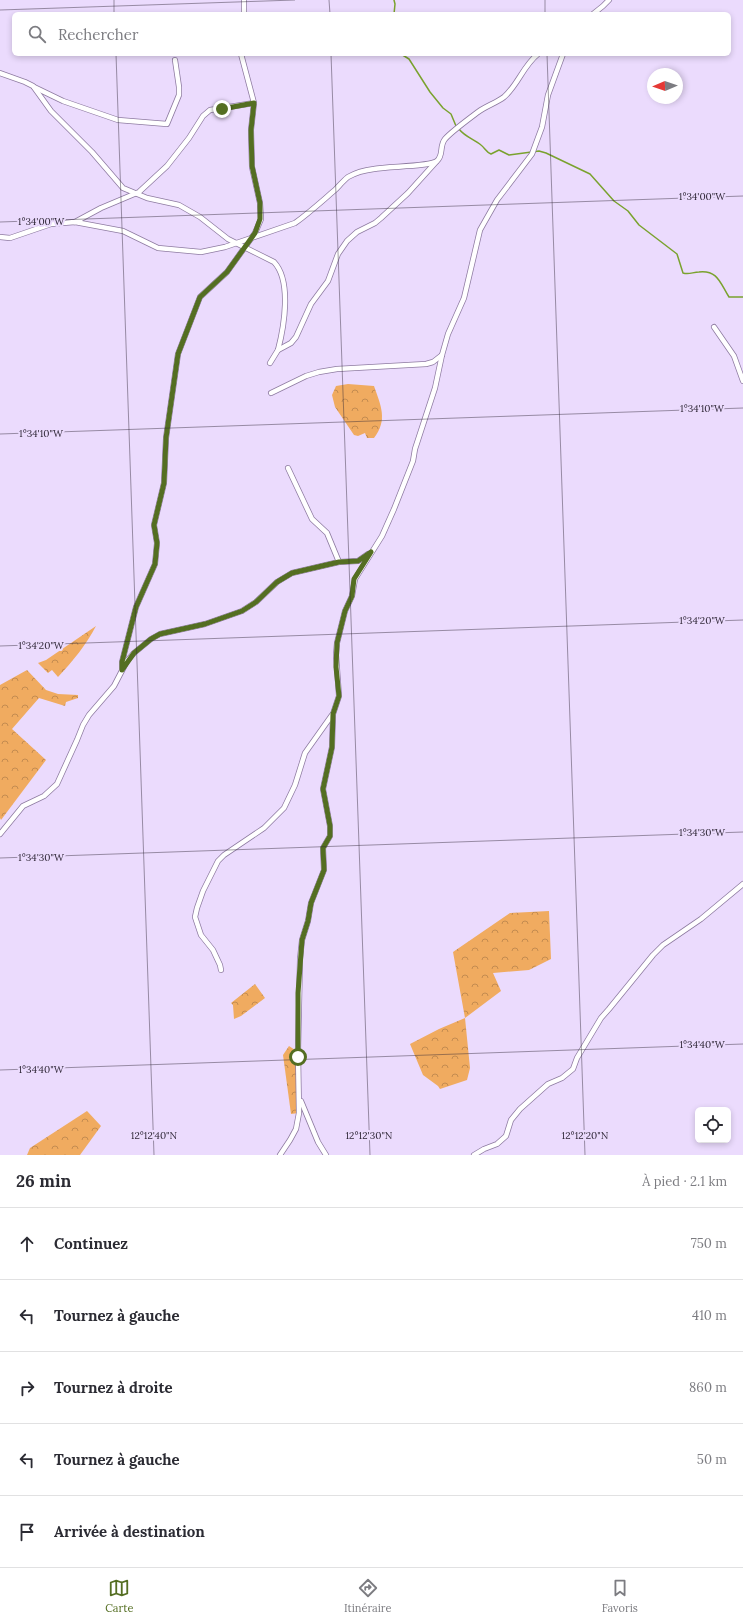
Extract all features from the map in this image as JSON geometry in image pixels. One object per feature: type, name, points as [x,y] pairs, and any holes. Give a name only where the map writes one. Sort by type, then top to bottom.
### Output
[{"type":"street","points":[[244,0],[244,12]]},
{"type":"street","points":[[595,12],[609,0]]},
{"type":"street","points":[[122,670],[122,662],[136,607],[155,564],[157,543],[154,525],[164,483],[166,438],[178,354],[200,297],[227,272],[245,248],[258,227],[260,219],[260,203],[252,166],[251,130],[254,103],[242,56]]},
{"type":"street","points":[[278,350],[291,343],[296,337],[311,304],[328,281],[338,254],[348,241],[357,232],[376,223],[408,193],[441,156],[442,143],[447,137],[479,112],[504,97],[515,86],[522,72],[536,56]]},
{"type":"street","points":[[221,970],[213,950],[201,935],[195,917],[203,891],[218,860],[264,828],[284,808],[295,785],[306,753],[333,714],[339,696],[336,667],[337,643],[345,611],[352,596],[354,579],[378,543],[394,509],[413,461],[415,450],[435,388],[448,334],[464,298],[480,230],[497,200],[532,154],[542,127],[548,95],[562,56]]},
{"type":"street","points":[[0,73],[33,86],[63,101],[118,120],[167,124],[179,95],[175,60]]},
{"type":"street","points":[[33,86],[51,111],[92,152],[118,184],[147,198],[179,205],[200,217],[221,234],[245,248],[270,259],[277,266],[282,278],[285,316],[278,350],[270,363]]},
{"type":"street","points":[[75,222],[106,206],[136,194],[167,166],[189,138],[203,116],[210,110],[254,103]]},
{"type":"street","points":[[0,238],[10,238],[51,224],[75,222],[123,231],[158,248],[201,252],[225,248],[295,223],[349,177],[378,168],[426,165],[436,162]]},
{"type":"street","points":[[714,326],[734,356],[743,382]]},
{"type":"street","points":[[271,393],[306,376],[319,372],[337,369],[426,364],[433,362],[442,355]]},
{"type":"street","points":[[288,468],[312,519],[327,533],[339,562]]},
{"type":"street","points":[[0,834],[23,806],[44,796],[57,784],[83,725],[89,715],[114,686],[122,670],[134,653],[151,639],[160,634],[205,624],[242,611],[256,602],[285,576],[292,573],[339,562],[358,561],[371,552]]},
{"type":"street","points":[[280,1155],[298,1124],[300,1097],[298,1052],[300,959],[302,940],[308,921],[311,903],[324,870],[323,848],[330,836],[330,826],[323,789],[332,747],[333,714]]},
{"type":"street","points":[[474,1155],[497,1144],[506,1136],[511,1120],[520,1109],[548,1084],[562,1078],[573,1069],[577,1058],[600,1018],[653,955],[663,945],[701,919],[743,884]]},
{"type":"street","points":[[300,1097],[318,1142],[326,1155]]},
{"type":"green space","points":[[348,384],[374,386],[381,406],[382,419],[381,425],[374,438],[367,438],[365,433],[358,436],[354,435],[335,407],[332,395],[336,386]]},
{"type":"green space","points":[[96,626],[79,653],[58,677],[52,670],[48,673],[38,663],[46,660]]},
{"type":"green space","points":[[27,670],[46,690],[58,694],[78,695],[78,698],[66,702],[65,706],[39,698],[12,729],[46,760],[1,820],[0,685]]},
{"type":"green space","points":[[549,911],[551,959],[529,970],[493,973],[501,991],[465,1018],[453,952],[510,913]]},
{"type":"green space","points":[[255,984],[265,998],[241,1016],[234,1019],[233,1005],[231,1003]]},
{"type":"green space","points":[[465,1018],[470,1068],[467,1080],[440,1089],[423,1075],[410,1044]]},
{"type":"green space","points":[[289,1046],[298,1052],[299,1113],[291,1114],[283,1055]]},
{"type":"green space","points":[[87,1111],[101,1126],[80,1155],[27,1155],[30,1148]]},
{"type":"waterway","points":[[394,0],[394,12]]},
{"type":"waterway","points":[[404,56],[409,59],[430,92],[443,108],[451,114],[456,126]]},
{"type":"waterway","points":[[459,129],[491,154],[499,150],[509,155],[539,151],[590,174],[614,201],[628,211],[639,225],[677,254],[683,273],[710,273],[718,278],[729,297],[743,297]]},
{"type":"route","points":[[222,109],[254,103],[251,130],[252,166],[260,203],[260,219],[255,233],[227,272],[200,297],[178,354],[166,438],[164,483],[154,525],[157,543],[155,564],[136,607],[122,662],[122,670],[127,660],[134,653],[151,639],[160,634],[205,624],[242,611],[256,602],[277,582],[292,573],[339,562],[344,563],[358,561],[363,559],[371,552],[354,579],[352,596],[345,611],[337,643],[336,667],[339,696],[333,714],[333,742],[324,778],[323,789],[330,826],[330,836],[323,848],[324,870],[311,903],[308,921],[302,940],[298,993],[298,1057]]}]
